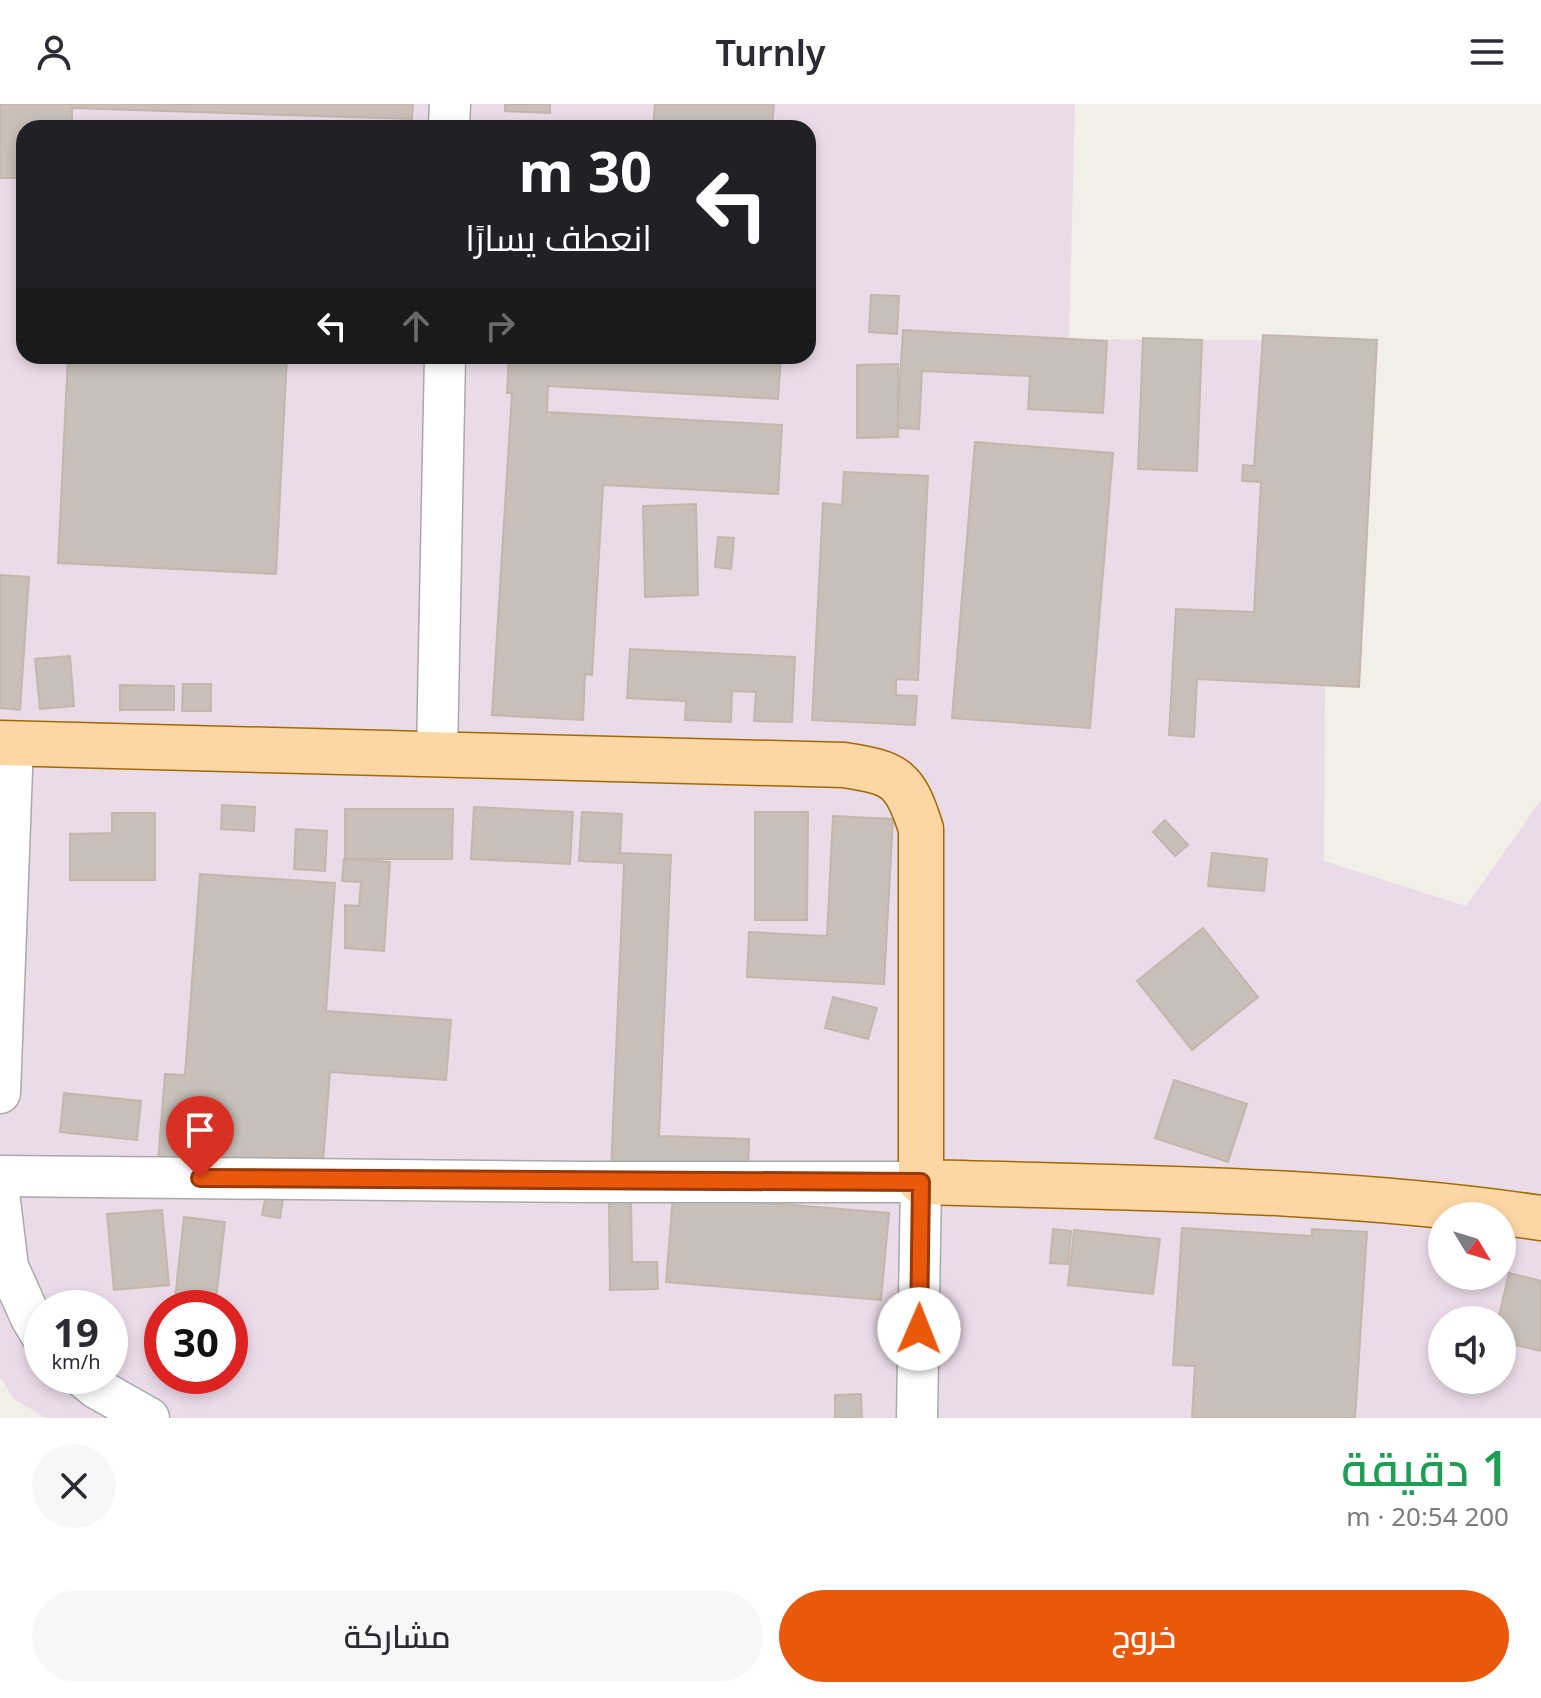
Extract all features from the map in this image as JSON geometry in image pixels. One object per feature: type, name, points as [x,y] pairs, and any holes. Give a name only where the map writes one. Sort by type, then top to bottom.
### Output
[{"type":"main road","points":[[6,743],[844,765],[874,769],[897,780],[911,797],[921,829],[921,1182],[1266,1192],[1474,1208],[1541,1218]]},
{"type":"street","points":[[437,753],[445,364]]},
{"type":"street","points":[[0,1093],[6,743]]},
{"type":"street","points":[[0,1176],[921,1182],[917,1418]]},
{"type":"street","points":[[0,1201],[8,1267],[24,1302]]},
{"type":"street","points":[[107,1394],[149,1418]]},
{"type":"shaded area","points":[[0,104],[1075,104],[1069,339],[1327,341],[1324,861],[1466,906],[1541,800],[1541,1418],[46,1418],[14,1399],[0,1377]]},
{"type":"building","points":[[0,104],[413,104],[412,119],[72,108],[72,120],[16,120],[16,178],[0,178]]},
{"type":"building","points":[[505,104],[550,104],[550,113],[505,111]]},
{"type":"building","points":[[655,104],[774,104],[773,120],[654,120]]},
{"type":"building","points":[[871,295],[899,296],[897,334],[869,332]]},
{"type":"building","points":[[903,330],[1107,341],[1103,413],[1028,409],[1030,376],[922,371],[919,429],[897,428]]},
{"type":"building","points":[[1263,335],[1377,340],[1359,687],[1197,679],[1194,737],[1169,735],[1176,609],[1254,612],[1261,482],[1242,481],[1243,465],[1254,466]]},
{"type":"building","points":[[1143,338],[1202,340],[1197,471],[1138,469]]},
{"type":"building","points":[[68,364],[287,364],[276,574],[58,563]]},
{"type":"building","points":[[509,364],[780,364],[778,399],[548,386],[547,412],[782,425],[778,494],[603,485],[592,675],[585,674],[583,720],[492,715],[512,393],[507,393]]},
{"type":"building","points":[[898,364],[898,437],[857,438],[857,365]]},
{"type":"building","points":[[975,442],[1113,453],[1090,728],[952,718]]},
{"type":"building","points":[[844,472],[928,476],[918,680],[896,679],[896,695],[917,696],[915,725],[812,720],[823,503],[842,505]]},
{"type":"building","points":[[696,504],[698,595],[645,597],[643,506]]},
{"type":"building","points":[[718,537],[734,538],[731,569],[715,567]]},
{"type":"building","points":[[0,575],[29,577],[20,710],[0,708]]},
{"type":"building","points":[[630,649],[795,657],[792,722],[754,721],[756,692],[732,691],[731,722],[685,720],[686,701],[627,698]]},
{"type":"building","points":[[70,656],[74,706],[40,709],[35,659]]},
{"type":"building","points":[[183,684],[211,684],[211,711],[182,711]]},
{"type":"building","points":[[120,685],[174,686],[174,710],[120,710]]},
{"type":"building","points":[[222,805],[255,807],[254,831],[221,829]]},
{"type":"building","points":[[474,807],[573,812],[570,864],[471,859]]},
{"type":"building","points":[[345,809],[453,809],[452,859],[345,859]]},
{"type":"building","points":[[582,812],[622,814],[620,853],[671,855],[659,1136],[749,1139],[748,1177],[611,1171],[624,863],[579,861]]},
{"type":"building","points":[[755,812],[808,812],[807,920],[755,920]]},
{"type":"building","points":[[112,813],[155,813],[155,880],[70,880],[70,834],[112,833]]},
{"type":"building","points":[[833,816],[893,819],[884,984],[747,977],[749,932],[827,936]]},
{"type":"building","points":[[1165,820],[1188,845],[1175,856],[1153,832]]},
{"type":"building","points":[[296,829],[327,831],[325,871],[294,869]]},
{"type":"building","points":[[1212,853],[1267,859],[1264,891],[1208,886]]},
{"type":"building","points":[[344,859],[390,862],[384,951],[345,948],[345,905],[359,906],[361,882],[342,881]]},
{"type":"building","points":[[200,874],[335,883],[326,1011],[451,1020],[446,1080],[330,1072],[322,1174],[158,1162],[165,1074],[185,1075]]},
{"type":"building","points":[[1203,928],[1258,997],[1192,1050],[1137,981]]},
{"type":"building","points":[[833,997],[877,1008],[868,1039],[825,1028]]},
{"type":"building","points":[[1174,1080],[1247,1104],[1228,1162],[1155,1138]]},
{"type":"building","points":[[64,1093],[141,1101],[137,1140],[60,1132]]},
{"type":"building","points":[[673,1195],[889,1213],[881,1300],[666,1282]]},
{"type":"building","points":[[266,1196],[283,1199],[280,1218],[262,1215]]},
{"type":"building","points":[[631,1199],[632,1262],[657,1262],[658,1289],[610,1290],[609,1200]]},
{"type":"building","points":[[162,1210],[169,1285],[114,1290],[107,1214]]},
{"type":"building","points":[[184,1217],[225,1222],[217,1290],[176,1290]]},
{"type":"building","points":[[1182,1228],[1312,1236],[1312,1229],[1367,1232],[1355,1418],[1192,1418],[1195,1366],[1173,1365]]},
{"type":"building","points":[[1053,1229],[1071,1231],[1068,1264],[1050,1263]]},
{"type":"building","points":[[1074,1230],[1160,1239],[1153,1294],[1068,1285]]},
{"type":"building","points":[[1516,1275],[1541,1281],[1541,1351],[1516,1345],[1516,1306],[1501,1306],[1505,1290],[1516,1290]]},
{"type":"building","points":[[861,1394],[862,1418],[835,1418],[835,1395]]},
{"type":"route","points":[[200,1178],[921,1182],[919,1329]]}]
